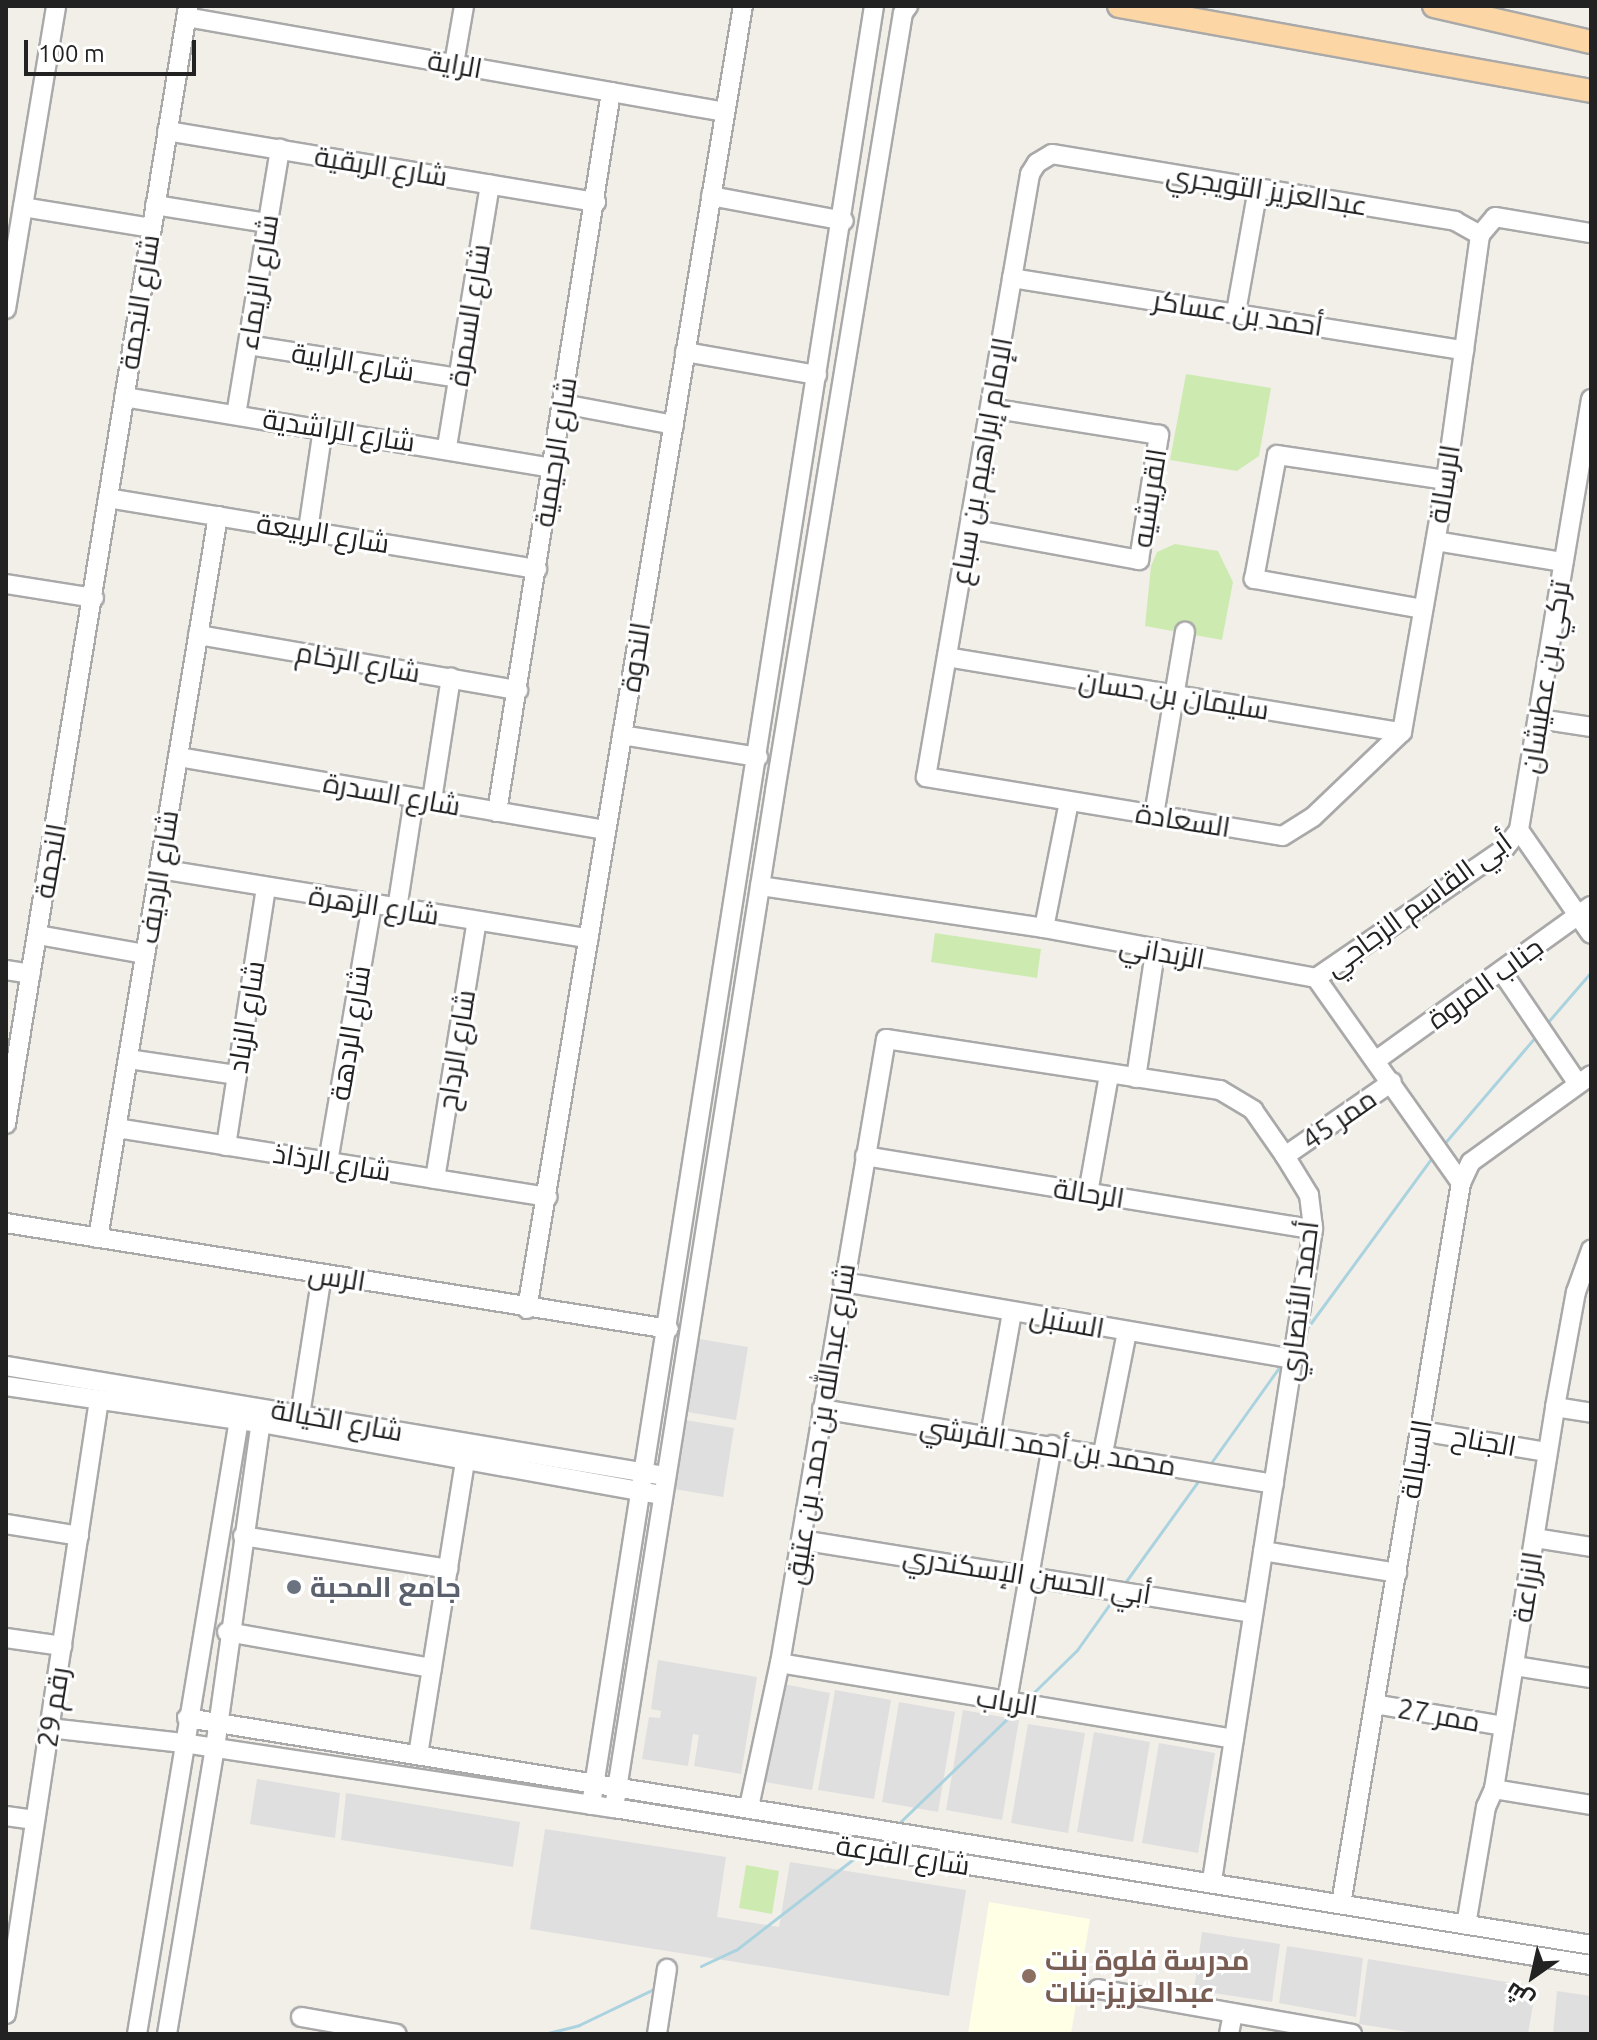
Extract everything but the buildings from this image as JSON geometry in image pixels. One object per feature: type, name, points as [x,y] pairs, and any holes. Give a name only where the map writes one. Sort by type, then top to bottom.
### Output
[{"type":"main road","points":[[1119,6],[1591,91]]},
{"type":"main road","points":[[1436,6],[1591,34]]},
{"type":"main road","points":[[1436,6],[1591,42]]},
{"type":"main road","points":[[1395,55],[1591,75]]},
{"type":"street","points":[[6,309],[56,6]]},
{"type":"street","points":[[454,64],[464,6]]},
{"type":"street","name":"الندوة","points":[[527,1309],[548,1197],[743,6]]},
{"type":"street","points":[[591,1805],[645,1482],[875,7]]},
{"type":"street","points":[[614,1808],[760,886],[904,8]]},
{"type":"street","name":"الراية","points":[[187,11],[454,64],[725,112]]},
{"type":"street","name":"شارع النجمة","points":[[94,598],[187,11]]},
{"type":"street","name":"شارع الرحيمية","points":[[497,812],[611,92]]},
{"type":"street","name":"شارع الربقية","points":[[167,131],[596,202]]},
{"type":"street","name":"شارع الزيماء","points":[[236,415],[280,149]]},
{"type":"street","name":"عبدالعزيز التويجري","points":[[1052,154],[1455,221],[1480,235]]},
{"type":"street","name":"الإمام إبراهيم بن سباع","points":[[926,777],[1030,174],[1052,154]]},
{"type":"street","name":"شارع السمرة","points":[[447,447],[490,184]]},
{"type":"street","points":[[1236,312],[1258,189]]},
{"type":"street","points":[[711,196],[844,221]]},
{"type":"street","points":[[155,205],[268,223]]},
{"type":"street","points":[[23,207],[151,228]]},
{"type":"street","points":[[1480,235],[1495,217],[1591,233]]},
{"type":"street","name":"الرسالة","points":[[1402,732],[1446,480],[1480,235]]},
{"type":"street","name":"أحمد بن عساكر","points":[[1012,278],[1464,350]]},
{"type":"street","name":"شارع الرابية","points":[[248,345],[458,378]]},
{"type":"street","points":[[685,352],[817,375]]},
{"type":"street","name":"شارع الراشدية","points":[[124,397],[447,447],[553,468]]},
{"type":"street","name":"تركي بن عطيشان","points":[[1519,830],[1563,562],[1587,445],[1591,399]]},
{"type":"street","points":[[563,404],[674,425]]},
{"type":"street","name":"القريشيه","points":[[970,529],[1139,560],[1159,435],[990,408]]},
{"type":"street","points":[[308,530],[323,428]]},
{"type":"street","points":[[1423,609],[1254,579],[1277,455],[1446,480]]},
{"type":"street","points":[[806,459],[819,474],[830,465]]},
{"type":"street","points":[[801,494],[812,489],[826,498]]},
{"type":"street","name":"شارع الربيعة","points":[[108,498],[537,569]]},
{"type":"street","name":"شارع الرديف","points":[[98,1238],[218,516]]},
{"type":"street","points":[[1436,541],[1563,562]]},
{"type":"street","points":[[6,584],[94,598]]},
{"type":"street","name":"النجمة","points":[[6,1124],[94,598]]},
{"type":"street","points":[[1154,815],[1185,632]]},
{"type":"street","name":"شارع الرخام","points":[[198,635],[518,690]]},
{"type":"street","name":"سليمان بن حسان","points":[[947,657],[1402,732]]},
{"type":"street","points":[[397,909],[451,677]]},
{"type":"street","points":[[1539,719],[1591,727]]},
{"type":"street","name":"السعادة","points":[[926,777],[1282,836],[1313,817],[1402,732]]},
{"type":"street","points":[[622,735],[758,757]]},
{"type":"street","name":"شارع السدرة","points":[[178,757],[606,830]]},
{"type":"street","points":[[1044,928],[1069,802]]},
{"type":"street","points":[[1519,830],[1584,910],[1591,934]]},
{"type":"street","name":"أبي القاسم الزجاجي","points":[[1316,978],[1505,848],[1519,830]]},
{"type":"street","name":"شارع الزهرة","points":[[160,869],[588,938]]},
{"type":"street","name":"الزبداني","points":[[760,886],[1044,928],[1155,952],[1316,978]]},
{"type":"street","name":"شارع الزباد","points":[[226,1146],[266,888]]},
{"type":"street","name":"شارع الردهة","points":[[328,1162],[372,904]]},
{"type":"street","name":"جناب المروة","points":[[1378,1059],[1584,910]]},
{"type":"street","name":"شارع الرداح","points":[[435,1179],[477,921]]},
{"type":"street","points":[[38,935],[145,954]]},
{"type":"street","points":[[1136,1078],[1155,952]]},
{"type":"street","points":[[6,970],[31,974]]},
{"type":"street","points":[[1502,972],[1584,1079]]},
{"type":"street","points":[[1316,978],[1378,1059],[1461,1183]]},
{"type":"street","name":"أحمد الأنصاري","points":[[886,1039],[1239,1097],[1285,1156],[1309,1195],[1313,1229],[1212,1881]]},
{"type":"street","name":"شارع عبدالله بن حمد بن عتيق","points":[[749,1807],[780,1663],[886,1039]]},
{"type":"street","points":[[128,1059],[237,1075]]},
{"type":"street","points":[[1088,1193],[1109,1075]]},
{"type":"street","name":"السبالة","points":[[1341,1904],[1461,1183],[1471,1162],[1584,1079]]},
{"type":"street","name":"ممر 45","points":[[1285,1156],[1392,1082]]},
{"type":"street","name":"شارع الرذاذ","points":[[117,1128],[548,1197]]},
{"type":"street","name":"الرحالة","points":[[865,1156],[1313,1229]]},
{"type":"street","name":"الرس","points":[[6,1223],[527,1309],[669,1329]]},
{"type":"street","name":"الزراعة","points":[[1466,1925],[1486,1807],[1494,1789],[1547,1452],[1576,1292],[1591,1250]]},
{"type":"street","points":[[298,1420],[322,1275]]},
{"type":"street","name":"السنبل","points":[[843,1282],[1292,1359]]},
{"type":"street","points":[[990,1436],[1012,1312]]},
{"type":"street","points":[[1103,1453],[1127,1332]]},
{"type":"street","name":"شارع الخيالة","points":[[6,1366],[202,1406],[615,1467],[664,1496]]},
{"type":"street","name":"شارع الخيالة","points":[[6,1386],[99,1400],[202,1406]]},
{"type":"street","name":"رقم 29","points":[[6,2014],[12,1928],[35,1820],[99,1400]]},
{"type":"street","points":[[1555,1407],[1591,1413]]},
{"type":"street","name":"محمد بن أحمد القرشي","points":[[822,1409],[1103,1453],[1274,1484]]},
{"type":"street","points":[[137,2034],[240,1412]]},
{"type":"street","points":[[167,2034],[219,1723],[227,1632],[262,1415]]},
{"type":"street","name":"شارع الخيالة","points":[[298,1420],[465,1461],[605,1485],[645,1482],[668,1476]]},
{"type":"street","name":"الجناح","points":[[1421,1431],[1547,1452]]},
{"type":"street","points":[[1007,1701],[1052,1445]]},
{"type":"street","points":[[418,1755],[465,1461]]},
{"type":"street","points":[[605,1485],[618,1479],[615,1467]]},
{"type":"street","points":[[6,1524],[79,1536]]},
{"type":"street","points":[[243,1536],[448,1569]]},
{"type":"street","points":[[1535,1538],[1591,1547]]},
{"type":"street","name":"أبي الحسن الإسكندري","points":[[801,1540],[1029,1574],[1253,1613]]},
{"type":"street","points":[[1263,1551],[1397,1573]]},
{"type":"street","points":[[227,1632],[432,1668]]},
{"type":"street","points":[[6,1638],[62,1646]]},
{"type":"street","name":"الرباب","points":[[780,1663],[1234,1739]]},
{"type":"street","points":[[1515,1666],[1591,1678]]},
{"type":"street","points":[[192,1690],[194,1709],[208,1712],[219,1696]]},
{"type":"street","name":"ممر 27","points":[[1374,1704],[1504,1726]]},
{"type":"street","name":"شارع الفرعة","points":[[187,1718],[1212,1881],[1591,1945]]},
{"type":"street","name":"شارع الفرعة","points":[[49,1728],[183,1743],[614,1808],[1591,1965]]},
{"type":"street","points":[[599,1745],[606,1769],[612,1768],[623,1747]]},
{"type":"street","points":[[180,1764],[188,1748],[203,1750],[211,1768]]},
{"type":"street","points":[[1494,1789],[1591,1805]]},
{"type":"street","points":[[6,1816],[35,1820]]},
{"type":"street","points":[[657,2034],[667,1969]]},
{"type":"street","points":[[1098,1989],[1352,2034]]},
{"type":"street","points":[[1229,2034],[1233,2013]]},
{"type":"street","points":[[301,2017],[397,2034]]},
{"type":"shaded area","points":[[699,1339],[748,1347],[736,1420],[687,1412]]},
{"type":"shaded area","points":[[685,1420],[734,1428],[723,1497],[674,1489]]},
{"type":"shaded area","points":[[658,1660],[757,1677],[741,1774],[694,1766],[699,1735],[693,1734],[688,1766],[642,1759],[649,1717],[660,1718],[661,1711],[651,1709]]},
{"type":"shaded area","points":[[778,1683],[830,1693],[812,1790],[759,1781]]},
{"type":"shaded area","points":[[835,1690],[891,1700],[874,1799],[818,1790]]},
{"type":"shaded area","points":[[899,1702],[955,1712],[938,1812],[882,1802]]},
{"type":"shaded area","points":[[963,1710],[1019,1720],[1002,1820],[946,1810]]},
{"type":"shaded area","points":[[1028,1724],[1085,1733],[1068,1833],[1011,1823]]},
{"type":"shaded area","points":[[1094,1732],[1150,1742],[1133,1842],[1077,1832]]},
{"type":"shaded area","points":[[1159,1743],[1215,1753],[1198,1853],[1142,1843]]},
{"type":"shaded area","points":[[257,1779],[340,1793],[335,1838],[250,1824]]},
{"type":"shaded area","points":[[346,1793],[520,1822],[513,1867],[341,1840]]},
{"type":"shaded area","points":[[545,1829],[726,1857],[717,1917],[779,1927],[790,1862],[966,1890],[949,1996],[530,1929]]},
{"type":"shaded area","name":"مدرسة فلوة بنت عبدالعزيز-بنات","points":[[989,1902],[1090,1919],[1071,2034],[968,2034]]},
{"type":"shaded area","points":[[1202,1932],[1280,1944],[1272,2002],[1194,1990]]},
{"type":"shaded area","points":[[1287,1946],[1363,1958],[1356,2017],[1279,2003]]},
{"type":"shaded area","points":[[1368,1959],[1536,1987],[1528,2034],[1421,2034],[1359,2024]]},
{"type":"shaded area","points":[[1557,1991],[1591,1996],[1591,2034],[1553,2034]]},
{"type":"green space","points":[[1186,374],[1271,388],[1259,456],[1237,471],[1170,460]]},
{"type":"green space","points":[[1175,544],[1218,551],[1233,582],[1222,640],[1145,626],[1151,566],[1157,552]]},
{"type":"green space","points":[[935,933],[1041,949],[1037,978],[931,962]]},
{"type":"green space","points":[[746,1865],[779,1871],[772,1914],[739,1908]]},
{"type":"waterway","points":[[1547,1023],[1591,972]]},
{"type":"waterway","points":[[1443,1145],[1537,1035]]},
{"type":"waterway","points":[[1305,1331],[1433,1156]]},
{"type":"waterway","points":[[1208,1467],[1280,1366]]},
{"type":"waterway","points":[[1124,1584],[1199,1480]]},
{"type":"waterway","points":[[1028,1698],[1077,1650],[1114,1598]]},
{"type":"waterway","points":[[897,1825],[1015,1711]]},
{"type":"waterway","points":[[701,1966],[736,1950],[857,1856]]},
{"type":"waterway","points":[[544,2034],[579,2025],[658,1987]]},
{"type":"place","name":"جامع المحبة","points":[[294,1587]]},
{"type":"place","name":"مدرسة فلوة بنت عبدالعزيز-بنات","points":[[1029,1976]]}]
